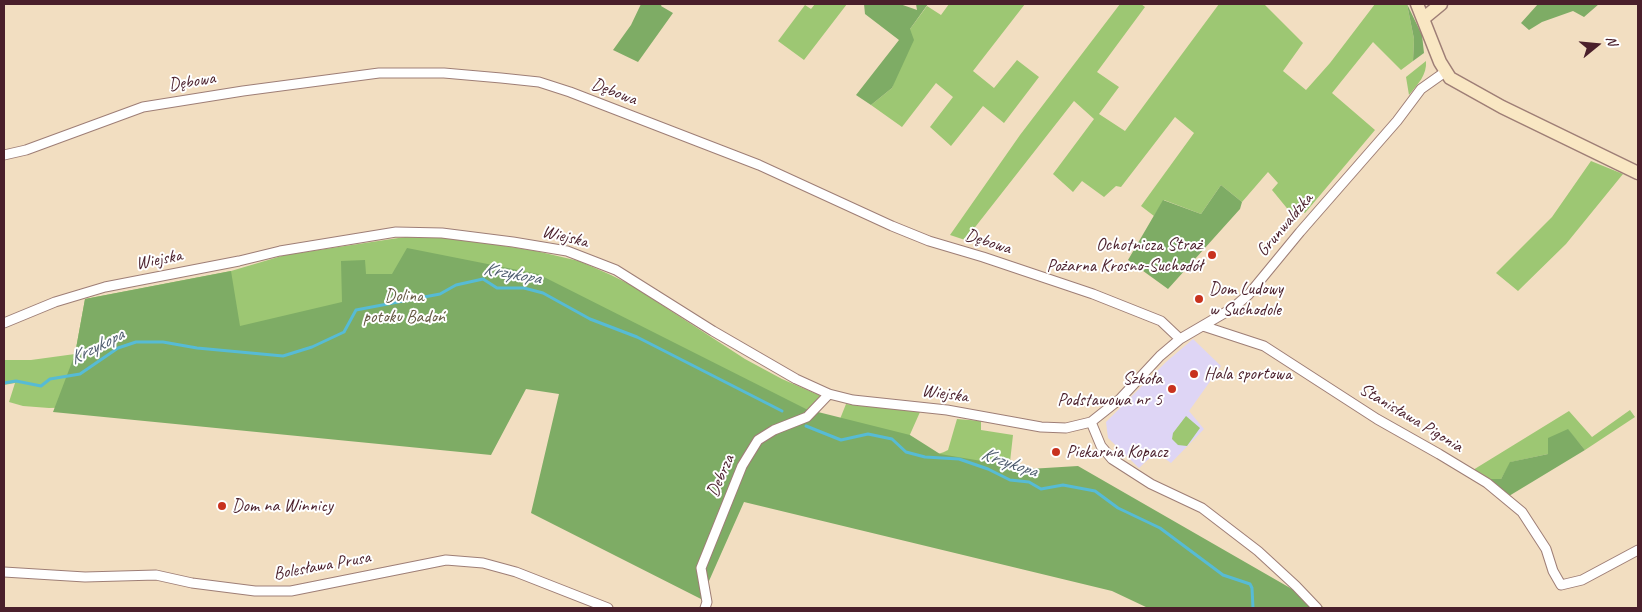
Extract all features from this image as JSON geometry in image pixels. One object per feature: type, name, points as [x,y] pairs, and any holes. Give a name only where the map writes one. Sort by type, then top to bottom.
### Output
[{"type":"street","points":[[1417,4],[1445,72],[1450,78],[1502,107],[1638,173]]},
{"type":"street","points":[[1424,18],[1441,4]]},
{"type":"street","name":"Grunwaldzka","points":[[1091,422],[1120,399],[1160,356],[1180,339],[1233,308],[1249,294],[1300,232],[1397,121],[1421,89],[1445,72]]},
{"type":"street","name":"Dębowa","points":[[4,155],[26,150],[142,107],[243,91],[379,73],[444,73],[539,82],[570,92],[759,165],[929,241],[1093,294],[1161,321],[1180,339]]},
{"type":"street","name":"Wiejska","points":[[4,323],[55,302],[105,287],[239,262],[280,251],[396,232],[442,233],[567,251],[616,270],[771,365],[828,394],[852,400],[947,410],[1042,427],[1066,428],[1091,422]]},
{"type":"street","name":"Stanisława Pigonia","points":[[1204,326],[1264,346],[1377,419],[1487,484],[1522,512],[1546,548],[1553,571],[1561,585],[1582,580],[1638,550]]},
{"type":"street","name":"Debrza","points":[[705,608],[707,602],[701,568],[742,466],[758,440],[774,430],[806,417],[828,394]]},
{"type":"street","points":[[1091,422],[1101,446],[1112,458],[1151,484],[1202,508],[1258,551],[1317,608]]},
{"type":"street","name":"Bolesława Prusa","points":[[4,572],[85,577],[156,575],[192,583],[255,591],[291,591],[446,560],[483,563],[516,572],[608,608]]},
{"type":"shaded area","name":"Szkoła Podstawowa nr 5","points":[[1193,339],[1221,366],[1189,411],[1204,429],[1171,463],[1156,452],[1139,468],[1108,438],[1106,422],[1166,362]]},
{"type":"green space","points":[[641,4],[662,4],[661,6],[673,13],[638,62],[613,50],[631,25]]},
{"type":"green space","points":[[815,4],[847,4],[804,60],[778,41],[805,5],[811,9]]},
{"type":"green space","points":[[864,4],[900,4],[917,10],[916,4],[928,4],[910,29],[914,40],[892,88],[871,105],[856,95],[899,40],[865,14]]},
{"type":"green space","points":[[949,4],[1025,4],[973,71],[994,88],[1017,60],[1039,77],[1004,123],[983,106],[951,146],[930,127],[953,97],[936,83],[902,127],[871,105],[892,88],[910,29],[927,6],[941,15]]},
{"type":"green space","points":[[1120,4],[1141,4],[1145,7],[1097,72],[1119,87],[1099,114],[1125,131],[1219,4],[1264,4],[1303,43],[1283,71],[1306,90],[1330,63],[1375,4],[1407,4],[1414,39],[1413,61],[1401,70],[1373,42],[1332,93],[1375,130],[1305,213],[1301,211],[1295,218],[1272,190],[1278,183],[1268,172],[1242,202],[1221,185],[1201,214],[1164,200],[1154,216],[1141,206],[1194,133],[1175,117],[1121,187],[1116,186],[1104,197],[1082,181],[1073,192],[1053,174],[1094,119],[1074,101],[965,240],[950,235],[1020,135]]},
{"type":"green space","points":[[1407,4],[1422,35],[1424,53],[1413,61],[1414,39]]},
{"type":"green space","points":[[1538,4],[1599,4],[1584,17],[1573,11],[1542,22],[1529,30],[1521,23]]},
{"type":"green space","points":[[1426,61],[1425,71],[1419,83],[1409,95],[1406,77]]},
{"type":"green space","points":[[1591,161],[1623,174],[1566,244],[1518,291],[1496,273],[1552,217]]},
{"type":"green space","points":[[1221,185],[1242,202],[1240,209],[1168,289],[1128,260],[1163,200],[1201,214]]},
{"type":"green space","name":"Dolina potoku Badoń","points":[[405,237],[452,238],[536,251],[579,261],[611,275],[631,285],[745,359],[782,379],[821,396],[815,405],[798,419],[834,434],[846,404],[920,412],[904,448],[914,453],[938,454],[948,450],[957,419],[981,421],[981,430],[1013,435],[1010,462],[1022,481],[1036,482],[1041,486],[1062,483],[1064,477],[1067,479],[1066,483],[1085,486],[1100,492],[1124,510],[1177,535],[1194,550],[1199,560],[1180,582],[1207,591],[1199,608],[1185,608],[908,499],[825,493],[813,484],[796,477],[776,506],[743,489],[750,461],[754,452],[768,441],[803,428],[781,412],[733,389],[721,417],[694,403],[668,394],[631,386],[591,384],[537,376],[462,372],[437,372],[368,378],[312,389],[180,403],[49,408],[23,406],[9,402],[15,383],[4,385],[4,360],[31,360],[75,354],[85,299],[231,271],[285,255]]},
{"type":"green space","points":[[407,248],[538,274],[806,409],[910,435],[940,454],[1029,469],[1078,466],[1325,608],[1148,608],[1112,591],[744,502],[701,599],[531,513],[559,394],[526,389],[491,455],[53,412],[75,354],[85,299],[231,271],[240,326],[342,302],[341,261],[365,260],[366,274],[392,274]]},
{"type":"green space","points":[[1630,410],[1635,417],[1585,450],[1568,430],[1548,454],[1511,462],[1501,479],[1488,479],[1473,470],[1569,411],[1592,437]]},
{"type":"green space","points":[[1186,416],[1200,428],[1187,446],[1178,445],[1172,439],[1173,433]]},
{"type":"green space","points":[[1568,429],[1585,450],[1509,496],[1488,479],[1501,479],[1510,462],[1548,454],[1548,438]]},
{"type":"waterway","name":"Krzykopa","points":[[4,383],[16,381],[41,386],[50,379],[80,374],[118,348],[136,342],[163,342],[197,348],[283,356],[312,347],[344,332],[356,310],[440,294],[456,285],[483,279],[497,288],[524,288],[543,293],[590,319],[637,337],[782,411]]},
{"type":"waterway","name":"Krzykopa","points":[[806,426],[841,440],[868,434],[892,439],[906,452],[925,457],[959,459],[988,469],[1010,480],[1029,482],[1041,489],[1063,485],[1095,491],[1118,508],[1160,528],[1223,575],[1250,584],[1253,608]]},
{"type":"place","name":"Ochotnicza Straż Pożarna Krosno-Suchodół","points":[[1212,255]]},
{"type":"place","name":"Dom Ludowy w Suchodole","points":[[1199,299]]},
{"type":"place","name":"Hala sportowa","points":[[1194,374]]},
{"type":"place","name":"Szkoła Podstawowa nr 5","points":[[1172,389]]},
{"type":"place","name":"Piekarnia Kopacz","points":[[1056,452]]},
{"type":"place","name":"Dom na Winnicy","points":[[222,506]]}]
